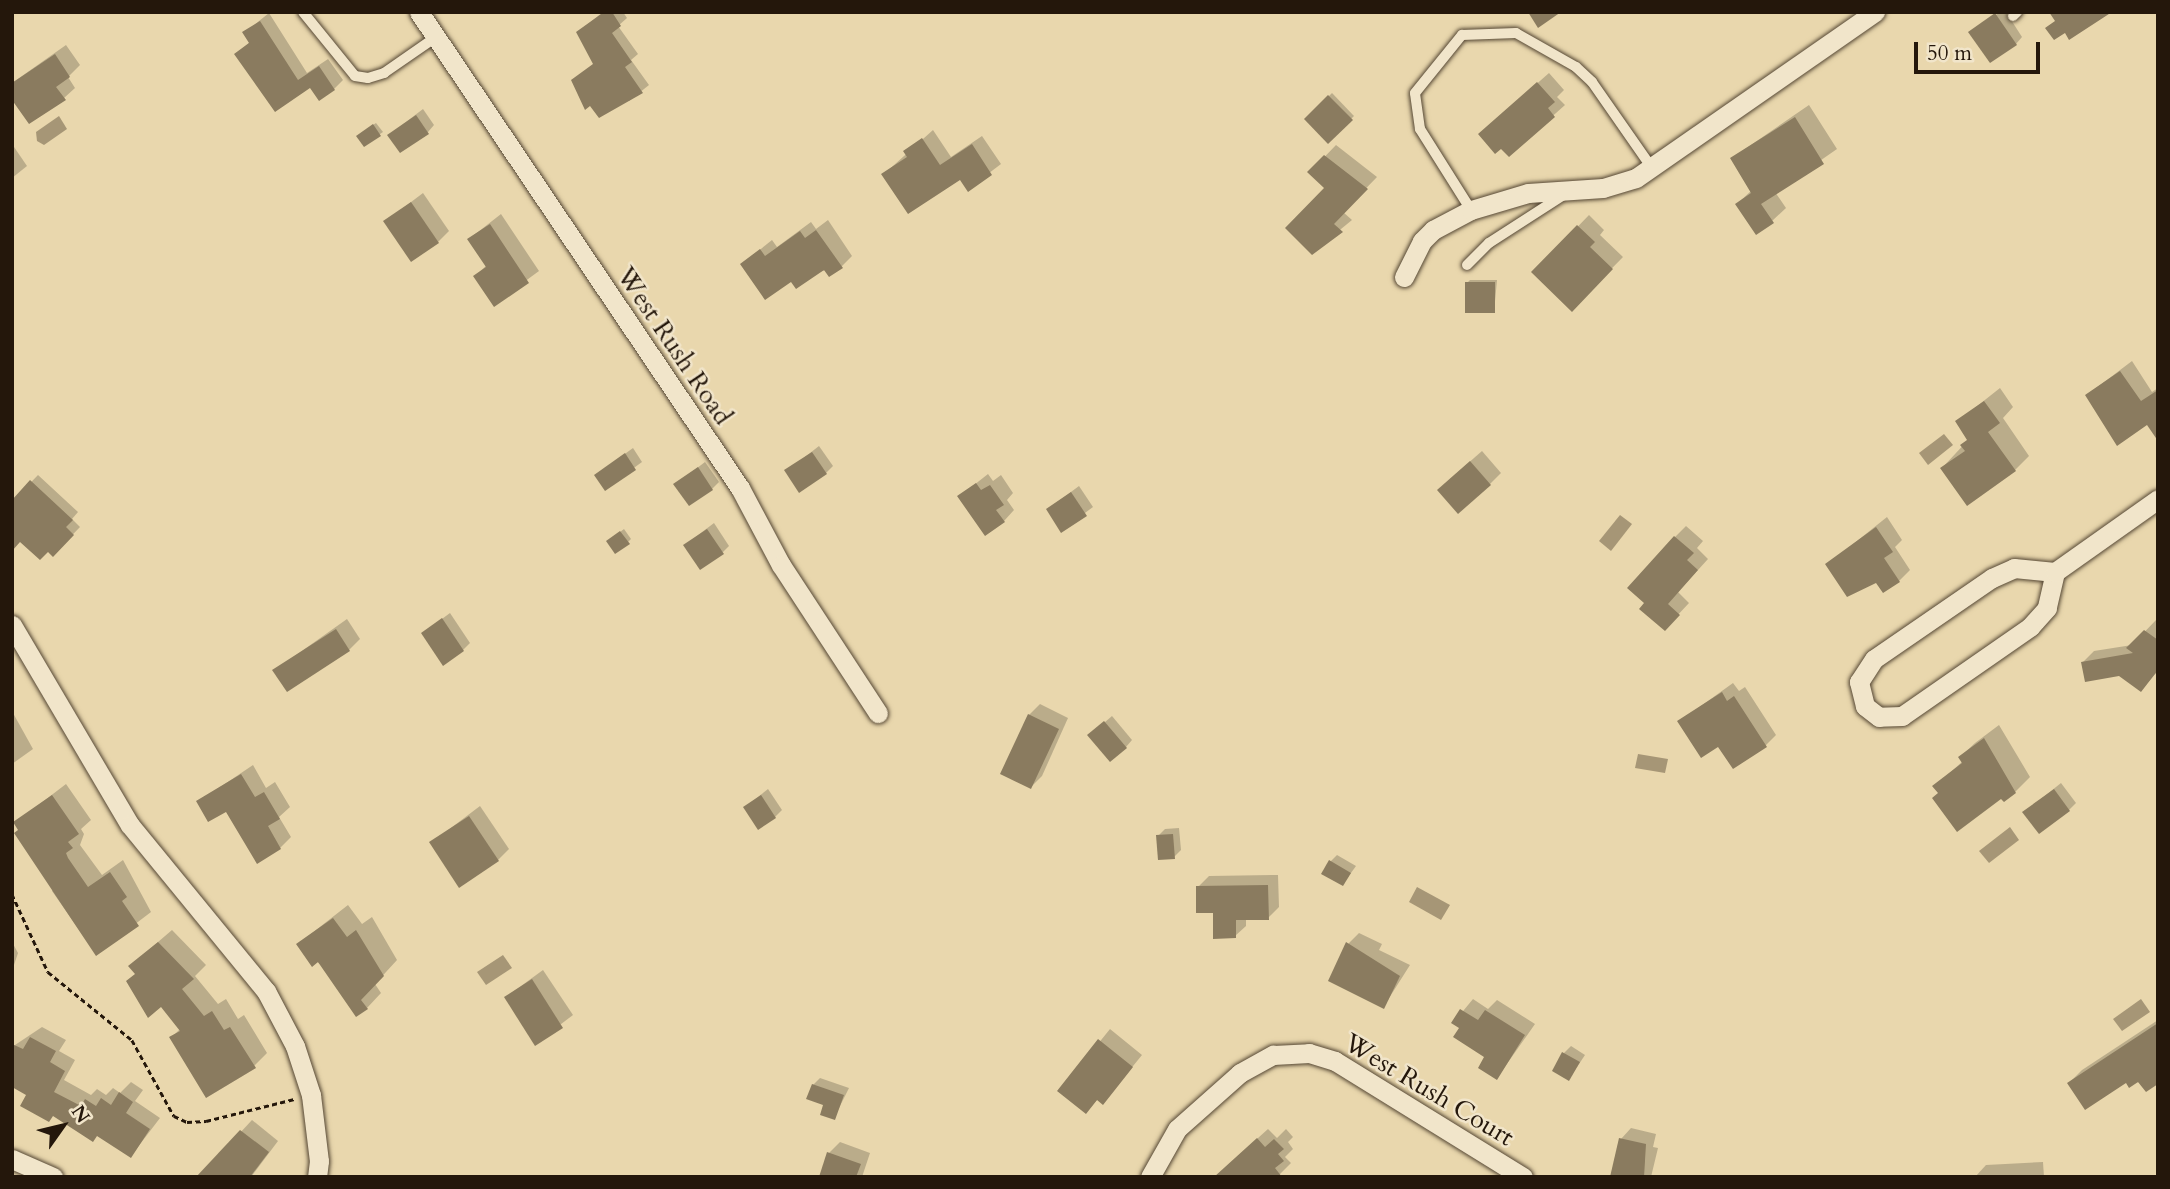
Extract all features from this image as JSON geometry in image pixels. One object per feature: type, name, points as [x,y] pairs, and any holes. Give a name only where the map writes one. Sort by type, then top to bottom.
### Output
[{"type":"street","name":"West Rush Road","points":[[419,12],[740,488],[781,565],[878,713]]},
{"type":"street","points":[[1404,277],[1422,240],[1471,210],[1528,193],[1619,185],[1652,168],[1875,12]]},
{"type":"street","points":[[2055,572],[2047,608],[2030,627],[1902,716],[1879,717],[1865,706],[1859,682],[1874,659],[1992,578],[2014,568],[2055,572],[2158,499]]},
{"type":"street","points":[[12,625],[130,825],[266,991],[295,1046],[312,1095],[318,1169]]},
{"type":"street","name":"West Rush Court","points":[[1150,1177],[1177,1129],[1240,1073],[1273,1055],[1309,1053],[1335,1061],[1523,1177]]},
{"type":"street","points":[[12,1158],[53,1177]]},
{"type":"lane","points":[[303,12],[355,76],[368,79],[384,73],[436,37]]},
{"type":"lane","points":[[1471,210],[1420,129],[1415,93],[1462,35],[1516,33],[1576,68],[1592,82],[1652,168]]},
{"type":"lane","points":[[1467,265],[1489,243],[1550,207],[1570,189]]},
{"type":"path","points":[[12,894],[48,972],[132,1040],[174,1116],[187,1122],[206,1121],[297,1098]]},
{"type":"shaded area","points":[[59,116],[67,129],[44,145],[37,141],[36,132]]},
{"type":"shaded area","points":[[1944,434],[1953,445],[1928,465],[1919,453]]},
{"type":"shaded area","points":[[1620,515],[1632,524],[1611,551],[1599,541]]},
{"type":"shaded area","points":[[1638,754],[1668,759],[1665,773],[1635,768]]},
{"type":"shaded area","points":[[2010,827],[2019,840],[1989,863],[1979,851]]},
{"type":"shaded area","points":[[1417,887],[1450,905],[1441,920],[1409,902]]},
{"type":"shaded area","points":[[503,955],[512,968],[486,985],[477,972]]},
{"type":"shaded area","points":[[2141,999],[2150,1012],[2122,1031],[2113,1019]]},
{"type":"building","points":[[604,12],[612,12],[621,26],[612,33],[632,62],[625,67],[643,93],[599,118],[590,106],[585,110],[571,80],[593,64],[576,32]]},
{"type":"building","points":[[1528,12],[1561,12],[1538,28]]},
{"type":"building","points":[[2049,12],[2112,12],[2069,40],[2065,33],[2054,40],[2045,28],[2055,21]]},
{"type":"building","points":[[1995,13],[2017,45],[1990,63],[1968,32]]},
{"type":"building","points":[[260,21],[298,80],[319,66],[335,90],[319,101],[310,88],[275,112],[234,54],[249,43],[242,32]]},
{"type":"building","points":[[55,54],[70,77],[56,87],[66,100],[29,124],[12,100],[12,83]]},
{"type":"building","points":[[1537,82],[1555,102],[1548,108],[1555,117],[1509,157],[1501,149],[1495,154],[1478,134]]},
{"type":"building","points":[[1328,95],[1353,120],[1328,144],[1304,119]]},
{"type":"building","points":[[416,115],[429,134],[400,153],[387,135]]},
{"type":"building","points":[[1795,117],[1824,164],[1761,204],[1774,223],[1756,235],[1735,204],[1751,193],[1730,158]]},
{"type":"building","points":[[373,124],[381,136],[364,147],[356,136]]},
{"type":"building","points":[[922,138],[940,165],[972,144],[992,175],[968,192],[960,180],[908,214],[881,174],[907,157],[903,151]]},
{"type":"building","points":[[1324,155],[1368,189],[1334,224],[1343,232],[1312,255],[1285,228],[1324,188],[1307,172]]},
{"type":"building","points":[[411,202],[439,243],[411,262],[383,221]]},
{"type":"building","points":[[490,224],[529,283],[494,307],[473,276],[486,267],[467,239]]},
{"type":"building","points":[[1577,225],[1595,242],[1590,247],[1613,269],[1572,312],[1531,272]]},
{"type":"building","points":[[816,230],[843,268],[829,277],[824,270],[796,289],[791,282],[765,300],[740,264],[760,249],[765,256],[800,231],[805,238]]},
{"type":"building","points":[[1465,282],[1495,282],[1495,313],[1465,313]]},
{"type":"building","points":[[2120,371],[2141,401],[2158,390],[2158,441],[2147,425],[2117,446],[2085,395]]},
{"type":"building","points":[[1984,401],[2000,423],[1988,432],[2016,471],[1967,506],[1940,468],[1965,451],[1960,445],[1967,440],[1955,421]]},
{"type":"building","points":[[812,452],[827,474],[799,493],[784,470]]},
{"type":"building","points":[[625,453],[636,470],[605,491],[594,475]]},
{"type":"building","points":[[1470,461],[1491,485],[1458,514],[1437,490]]},
{"type":"building","points":[[698,467],[713,490],[689,506],[673,484]]},
{"type":"building","points":[[30,480],[73,520],[66,527],[74,535],[53,557],[48,552],[40,560],[20,542],[12,551],[12,500]]},
{"type":"building","points":[[976,483],[981,490],[990,485],[1004,505],[996,510],[1005,522],[985,536],[957,496]]},
{"type":"building","points":[[1071,492],[1087,516],[1061,533],[1046,509]]},
{"type":"building","points":[[1876,527],[1893,552],[1884,558],[1900,582],[1883,593],[1876,583],[1847,597],[1825,564]]},
{"type":"building","points":[[707,529],[724,554],[700,570],[683,545]]},
{"type":"building","points":[[620,531],[630,544],[615,554],[606,541]]},
{"type":"building","points":[[1674,536],[1694,553],[1687,560],[1698,570],[1668,604],[1680,615],[1665,631],[1639,609],[1644,603],[1627,588]]},
{"type":"building","points":[[442,618],[464,651],[443,666],[421,633]]},
{"type":"building","points":[[336,629],[350,651],[287,692],[272,670]]},
{"type":"building","points":[[2144,630],[2158,640],[2158,670],[2141,692],[2119,676],[2085,682],[2081,662],[2133,653],[2126,648]]},
{"type":"building","points":[[1722,692],[1727,701],[1734,696],[1767,747],[1733,769],[1718,747],[1701,758],[1677,721]]},
{"type":"building","points":[[1028,714],[1059,729],[1031,789],[1000,774]]},
{"type":"building","points":[[1104,721],[1127,748],[1110,762],[1087,735]]},
{"type":"building","points":[[1984,738],[2016,793],[2004,802],[2001,799],[1957,832],[1932,798],[1938,793],[1932,786],[1962,763],[1958,757]]},
{"type":"building","points":[[241,774],[255,797],[264,792],[280,819],[268,826],[281,849],[257,864],[226,812],[208,822],[196,801]]},
{"type":"building","points":[[2054,789],[2070,811],[2039,834],[2022,812]]},
{"type":"building","points":[[52,795],[79,834],[68,842],[73,848],[66,853],[68,858],[88,887],[110,872],[127,897],[122,901],[139,926],[96,956],[14,833],[18,830],[13,822]]},
{"type":"building","points":[[761,795],[776,818],[758,830],[743,807]]},
{"type":"building","points":[[469,816],[499,861],[459,888],[429,842]]},
{"type":"building","points":[[1173,834],[1175,859],[1158,860],[1156,835]]},
{"type":"building","points":[[1329,860],[1351,873],[1343,886],[1321,874]]},
{"type":"building","points":[[1268,885],[1269,920],[1236,920],[1236,938],[1213,939],[1213,913],[1196,913],[1196,886]]},
{"type":"building","points":[[333,918],[347,937],[356,930],[384,976],[361,1000],[368,1009],[356,1017],[318,962],[312,967],[296,944]]},
{"type":"building","points":[[158,942],[194,979],[182,989],[204,1016],[212,1011],[224,1030],[230,1027],[256,1068],[206,1098],[169,1037],[180,1031],[161,1007],[148,1018],[126,981],[135,974],[128,966]]},
{"type":"building","points":[[1346,942],[1400,976],[1384,1009],[1328,981]]},
{"type":"building","points":[[532,979],[563,1028],[535,1046],[504,997]]},
{"type":"building","points":[[1460,1009],[1478,1020],[1485,1010],[1525,1035],[1497,1080],[1478,1068],[1484,1057],[1453,1037],[1459,1028],[1451,1023]]},
{"type":"building","points":[[2158,1023],[2158,1084],[2146,1092],[2138,1082],[2129,1088],[2126,1083],[2085,1110],[2067,1083]]},
{"type":"building","points":[[30,1037],[56,1051],[50,1062],[65,1071],[54,1092],[81,1106],[85,1099],[96,1106],[101,1098],[111,1105],[119,1092],[133,1102],[126,1113],[150,1129],[131,1158],[97,1136],[93,1142],[53,1116],[49,1122],[20,1106],[26,1095],[12,1087],[12,1044],[23,1049]]},
{"type":"building","points":[[1098,1039],[1133,1067],[1103,1105],[1097,1100],[1086,1114],[1057,1091]]},
{"type":"building","points":[[1562,1052],[1580,1062],[1569,1081],[1552,1071]]},
{"type":"building","points":[[812,1084],[844,1095],[835,1120],[820,1115],[823,1105],[806,1099]]},
{"type":"building","points":[[240,1130],[269,1152],[250,1177],[196,1177]]},
{"type":"building","points":[[1257,1138],[1265,1147],[1274,1139],[1284,1149],[1278,1154],[1284,1161],[1275,1168],[1282,1177],[1214,1177]]},
{"type":"building","points":[[1619,1138],[1646,1144],[1644,1177],[1610,1177]]},
{"type":"building","points":[[827,1152],[861,1164],[856,1177],[819,1177]]}]
